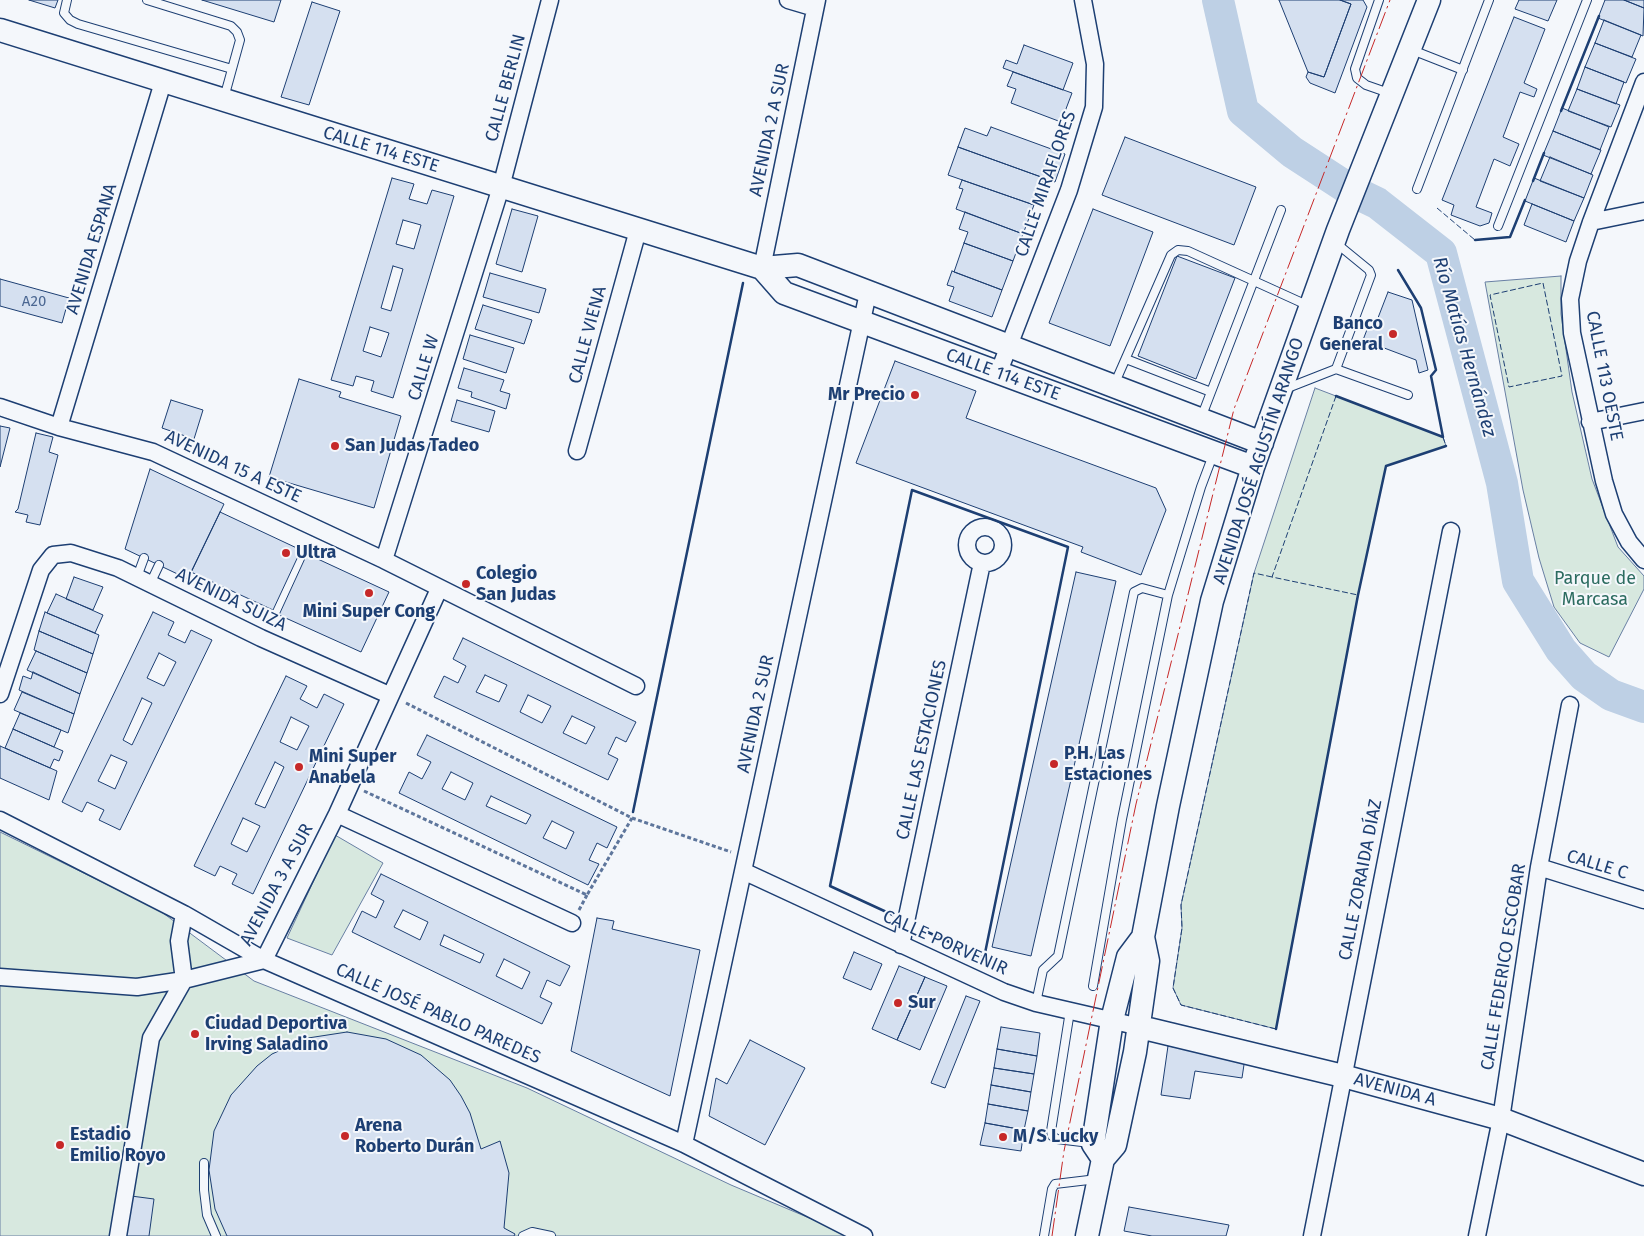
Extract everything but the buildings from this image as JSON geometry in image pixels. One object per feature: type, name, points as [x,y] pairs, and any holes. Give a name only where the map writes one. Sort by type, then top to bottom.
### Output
[{"type":"street","name":"CALLE BERLIN","points":[[501,187],[550,0]]},
{"type":"street","points":[[788,0],[816,4]]},
{"type":"street","name":"CALLE MIRAFLORES","points":[[998,374],[1069,190],[1094,107],[1095,64],[1083,0]]},
{"type":"street","name":"AVENIDA JOSÉ AGUSTÍN ARANGO","points":[[1098,1161],[1115,1145],[1140,1027],[1148,962],[1143,937],[1170,796],[1212,601],[1253,468],[1336,236],[1408,48],[1429,0]]},
{"type":"street","name":"AVENIDA 2 A SUR","points":[[762,268],[816,4]]},
{"type":"street","name":"CALLE 114 ESTE","points":[[0,30],[223,102],[762,268],[798,265],[1262,443]]},
{"type":"street","name":"AVENIDA ESPANA","points":[[59,427],[163,82]]},
{"type":"street","name":"CALLE 113 OESTE","points":[[1644,82],[1591,222],[1578,261],[1570,299],[1572,334],[1590,422],[1614,514],[1629,542],[1644,560]]},
{"type":"street","name":"CALLE W","points":[[384,560],[501,187]]},
{"type":"street","points":[[1591,222],[1644,211]]},
{"type":"street","name":"CALLE VIENA","points":[[577,451],[638,230]]},
{"type":"street","name":"CALLE 114 ESTE","points":[[762,268],[784,294],[1253,468]]},
{"type":"street","name":"AVENIDA 2 SUR","points":[[684,1144],[868,292]]},
{"type":"street","name":"AVENIDA 15 A ESTE","points":[[0,407],[59,427],[153,452],[384,560],[636,686]]},
{"type":"street","points":[[1590,422],[1644,411]]},
{"type":"street","name":"CALLE ZORAIDA DÍAZ","points":[[1312,1236],[1451,531]]},
{"type":"street","name":"AVENIDA SUIZA","points":[[0,693],[42,570],[53,556],[71,553],[118,568],[261,638],[389,695]]},
{"type":"street","name":"CALLE LAS ESTACIONES","points":[[901,945],[982,563]]},
{"type":"street","name":"AVENIDA 3 A SUR","points":[[0,977],[136,987],[184,980],[264,960],[337,814],[389,695],[439,589]]},
{"type":"street","name":"CALLE FEDERICO ESCOBAR","points":[[1477,1236],[1501,1119],[1539,867],[1570,705]]},
{"type":"street","points":[[337,814],[572,923]]},
{"type":"street","name":"CALLE JOSÉ PABLO PAREDES","points":[[0,820],[184,914],[264,960],[684,1144],[864,1236]]},
{"type":"street","name":"CALLE C","points":[[1539,867],[1644,900]]},
{"type":"street","name":"CALLE PORVENIR","points":[[743,872],[1004,992],[1036,1003],[1140,1027]]},
{"type":"street","points":[[118,1236],[151,1038],[184,980],[179,941],[184,914]]},
{"type":"street","name":"AVENIDA JOSÉ AGUSTÍN ARANGO","points":[[1087,1236],[1098,1161],[1112,1020],[1128,957],[1143,937]]},
{"type":"street","name":"AVENIDA A","points":[[1140,1027],[1343,1076],[1501,1119],[1644,1174]]},
{"type":"lane","points":[[67,0],[64,13],[70,20],[78,24],[232,69]]},
{"type":"lane","points":[[147,0],[231,26],[237,32],[240,40],[223,102]]},
{"type":"lane","points":[[1380,0],[1356,69],[1357,78],[1366,85],[1391,94]]},
{"type":"lane","points":[[1417,189],[1489,0]]},
{"type":"lane","points":[[1498,226],[1587,0]]},
{"type":"lane","points":[[1408,48],[1463,70]]},
{"type":"lane","points":[[1200,419],[1252,280],[1281,210]]},
{"type":"lane","points":[[1336,236],[1371,274],[1336,369]]},
{"type":"lane","points":[[1114,386],[1171,255],[1178,250],[1188,251],[1311,306]]},
{"type":"lane","points":[[1126,358],[1210,392]]},
{"type":"lane","points":[[1281,390],[1336,369],[1408,395]]},
{"type":"lane","points":[[1093,986],[1122,819],[1168,595],[1201,487],[1214,453]]},
{"type":"lane","points":[[143,580],[144,558]]},
{"type":"lane","points":[[143,580],[159,565]]},
{"type":"lane","points":[[1036,1003],[1043,970],[1058,956],[1134,592],[1142,588],[1168,595]]},
{"type":"lane","points":[[1070,1011],[1051,1130],[1052,1136],[1098,1161]]},
{"type":"lane","points":[[1044,1236],[1052,1189],[1056,1184],[1098,1161]]},
{"type":"lane","points":[[204,1163],[204,1190],[207,1215],[216,1236]]},
{"type":"lane","points":[[523,1236],[532,1232],[551,1236]]},
{"type":"path","points":[[389,695],[632,818],[735,853],[747,853]]},
{"type":"path","points":[[350,784],[587,895],[632,818]]},
{"type":"green space","name":"Parque de Marcasa","points":[[1561,276],[1561,314],[1572,392],[1592,479],[1618,547],[1644,576],[1644,589],[1609,657],[1580,643],[1554,607],[1539,558],[1523,490],[1485,282]]},
{"type":"green space","points":[[1315,388],[1443,437],[1446,446],[1386,466],[1358,595],[1276,1029],[1181,1005],[1173,988],[1182,928],[1181,905],[1254,573]]},
{"type":"green space","name":"Ciudad Deportiva Irving Saladino","points":[[0,832],[159,910],[254,981],[527,1088],[731,1185],[852,1236],[0,1236]]},
{"type":"green space","points":[[335,835],[383,863],[332,955],[287,938]]},
{"type":"waterway","name":"Río Matías Hernández","points":[[1218,0],[1243,111],[1292,152],[1352,191],[1377,203],[1441,253],[1502,483],[1518,581],[1561,650],[1584,676],[1611,695],[1644,707]]},
{"type":"fence","points":[[1437,208],[1475,240]]},
{"type":"fence","points":[[1543,283],[1562,376],[1509,387],[1490,295],[1543,283]]},
{"type":"fence","points":[[1336,396],[1272,577],[1358,595]]},
{"type":"fence","points":[[1443,437],[1446,446]]},
{"type":"fence","points":[[1272,577],[1254,573],[1181,905],[1182,928],[1173,988],[1181,1005],[1276,1029]]},
{"type":"wall","points":[[1561,111],[1599,16]]},
{"type":"wall","points":[[1533,181],[1544,153]]},
{"type":"wall","points":[[1475,240],[1510,237],[1525,200]]},
{"type":"wall","points":[[1398,270],[1421,308],[1436,370],[1431,376],[1443,437]]},
{"type":"wall","points":[[633,812],[743,283]]},
{"type":"wall","points":[[1336,396],[1443,437]]},
{"type":"wall","points":[[1276,1029],[1358,595],[1386,466],[1446,446]]},
{"type":"wall","points":[[893,915],[830,886],[912,490],[1068,547],[984,958],[921,929]]},
{"type":"power","points":[[1052,1236],[1064,1151],[1136,804],[1234,409],[1390,0]]},
{"type":"place","name":"Banco General","points":[[1393,334]]},
{"type":"place","name":"Mr Precio","points":[[915,395]]},
{"type":"place","name":"San Judas Tadeo","points":[[335,446]]},
{"type":"place","name":"Ultra","points":[[286,553]]},
{"type":"place","name":"Colegio San Judas","points":[[466,584]]},
{"type":"place","name":"Mini Super Cong","points":[[369,593]]},
{"type":"place","name":"P.H. Las Estaciones","points":[[1054,764]]},
{"type":"place","name":"Mini Super Anabela","points":[[299,767]]},
{"type":"place","name":"Sur","points":[[898,1003]]},
{"type":"place","name":"Ciudad Deportiva Irving Saladino","points":[[195,1034]]},
{"type":"place","name":"Arena Roberto Durán","points":[[345,1136]]},
{"type":"place","name":"M/S Lucky","points":[[1003,1137]]},
{"type":"place","name":"Estadio Emilio Royo","points":[[60,1145]]}]
